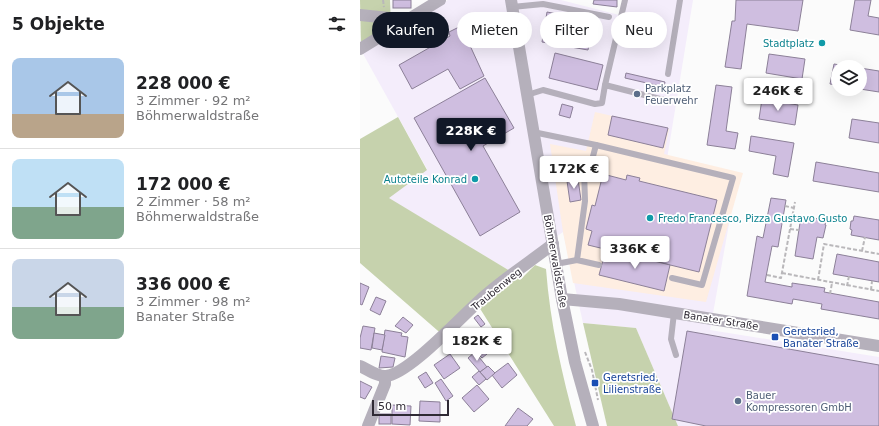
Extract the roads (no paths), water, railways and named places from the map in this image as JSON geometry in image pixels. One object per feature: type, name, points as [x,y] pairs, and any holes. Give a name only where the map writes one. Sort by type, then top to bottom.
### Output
[{"type":"street","points":[[421,12],[440,0]]},
{"type":"street","name":"Böhmerwaldstraße","points":[[512,3],[562,299],[581,388],[593,426]]},
{"type":"street","points":[[360,14],[372,16]]},
{"type":"street","points":[[360,49],[372,42]]},
{"type":"street","name":"Traubenweg","points":[[385,376],[398,371],[427,351],[486,294],[553,244]]},
{"type":"street","name":"Banater Straße","points":[[562,299],[585,300],[674,313],[879,346]]},
{"type":"street","points":[[360,366],[385,376],[385,384],[368,426]]},
{"type":"lane","points":[[527,95],[543,90],[595,104],[602,103],[625,0]]},
{"type":"lane","points":[[668,74],[680,0]]},
{"type":"lane","points":[[512,3],[543,4],[610,17]]},
{"type":"lane","points":[[605,85],[668,101]]},
{"type":"lane","points":[[533,132],[596,145],[733,178],[702,285],[672,278]]},
{"type":"lane","points":[[577,260],[585,201],[584,170],[592,160],[596,145]]},
{"type":"lane","points":[[556,264],[577,260],[599,265]]},
{"type":"lane","points":[[674,313],[671,339],[676,355]]},
{"type":"place","name":"Stadtplatz","points":[[822,43]]},
{"type":"place","name":"Parkplatz Feuerwehr","points":[[637,94]]},
{"type":"place","name":"Autoteile Konrad","points":[[475,179]]},
{"type":"place","name":"Fredo Francesco, Pizza Gustavo Gusto","points":[[650,218]]},
{"type":"place","name":"Geretsried, Banater Straße","points":[[775,337]]},
{"type":"place","name":"Geretsried, Lilienstraße","points":[[595,383]]},
{"type":"place","name":"Bauer Kompressoren GmbH","points":[[738,401]]}]
